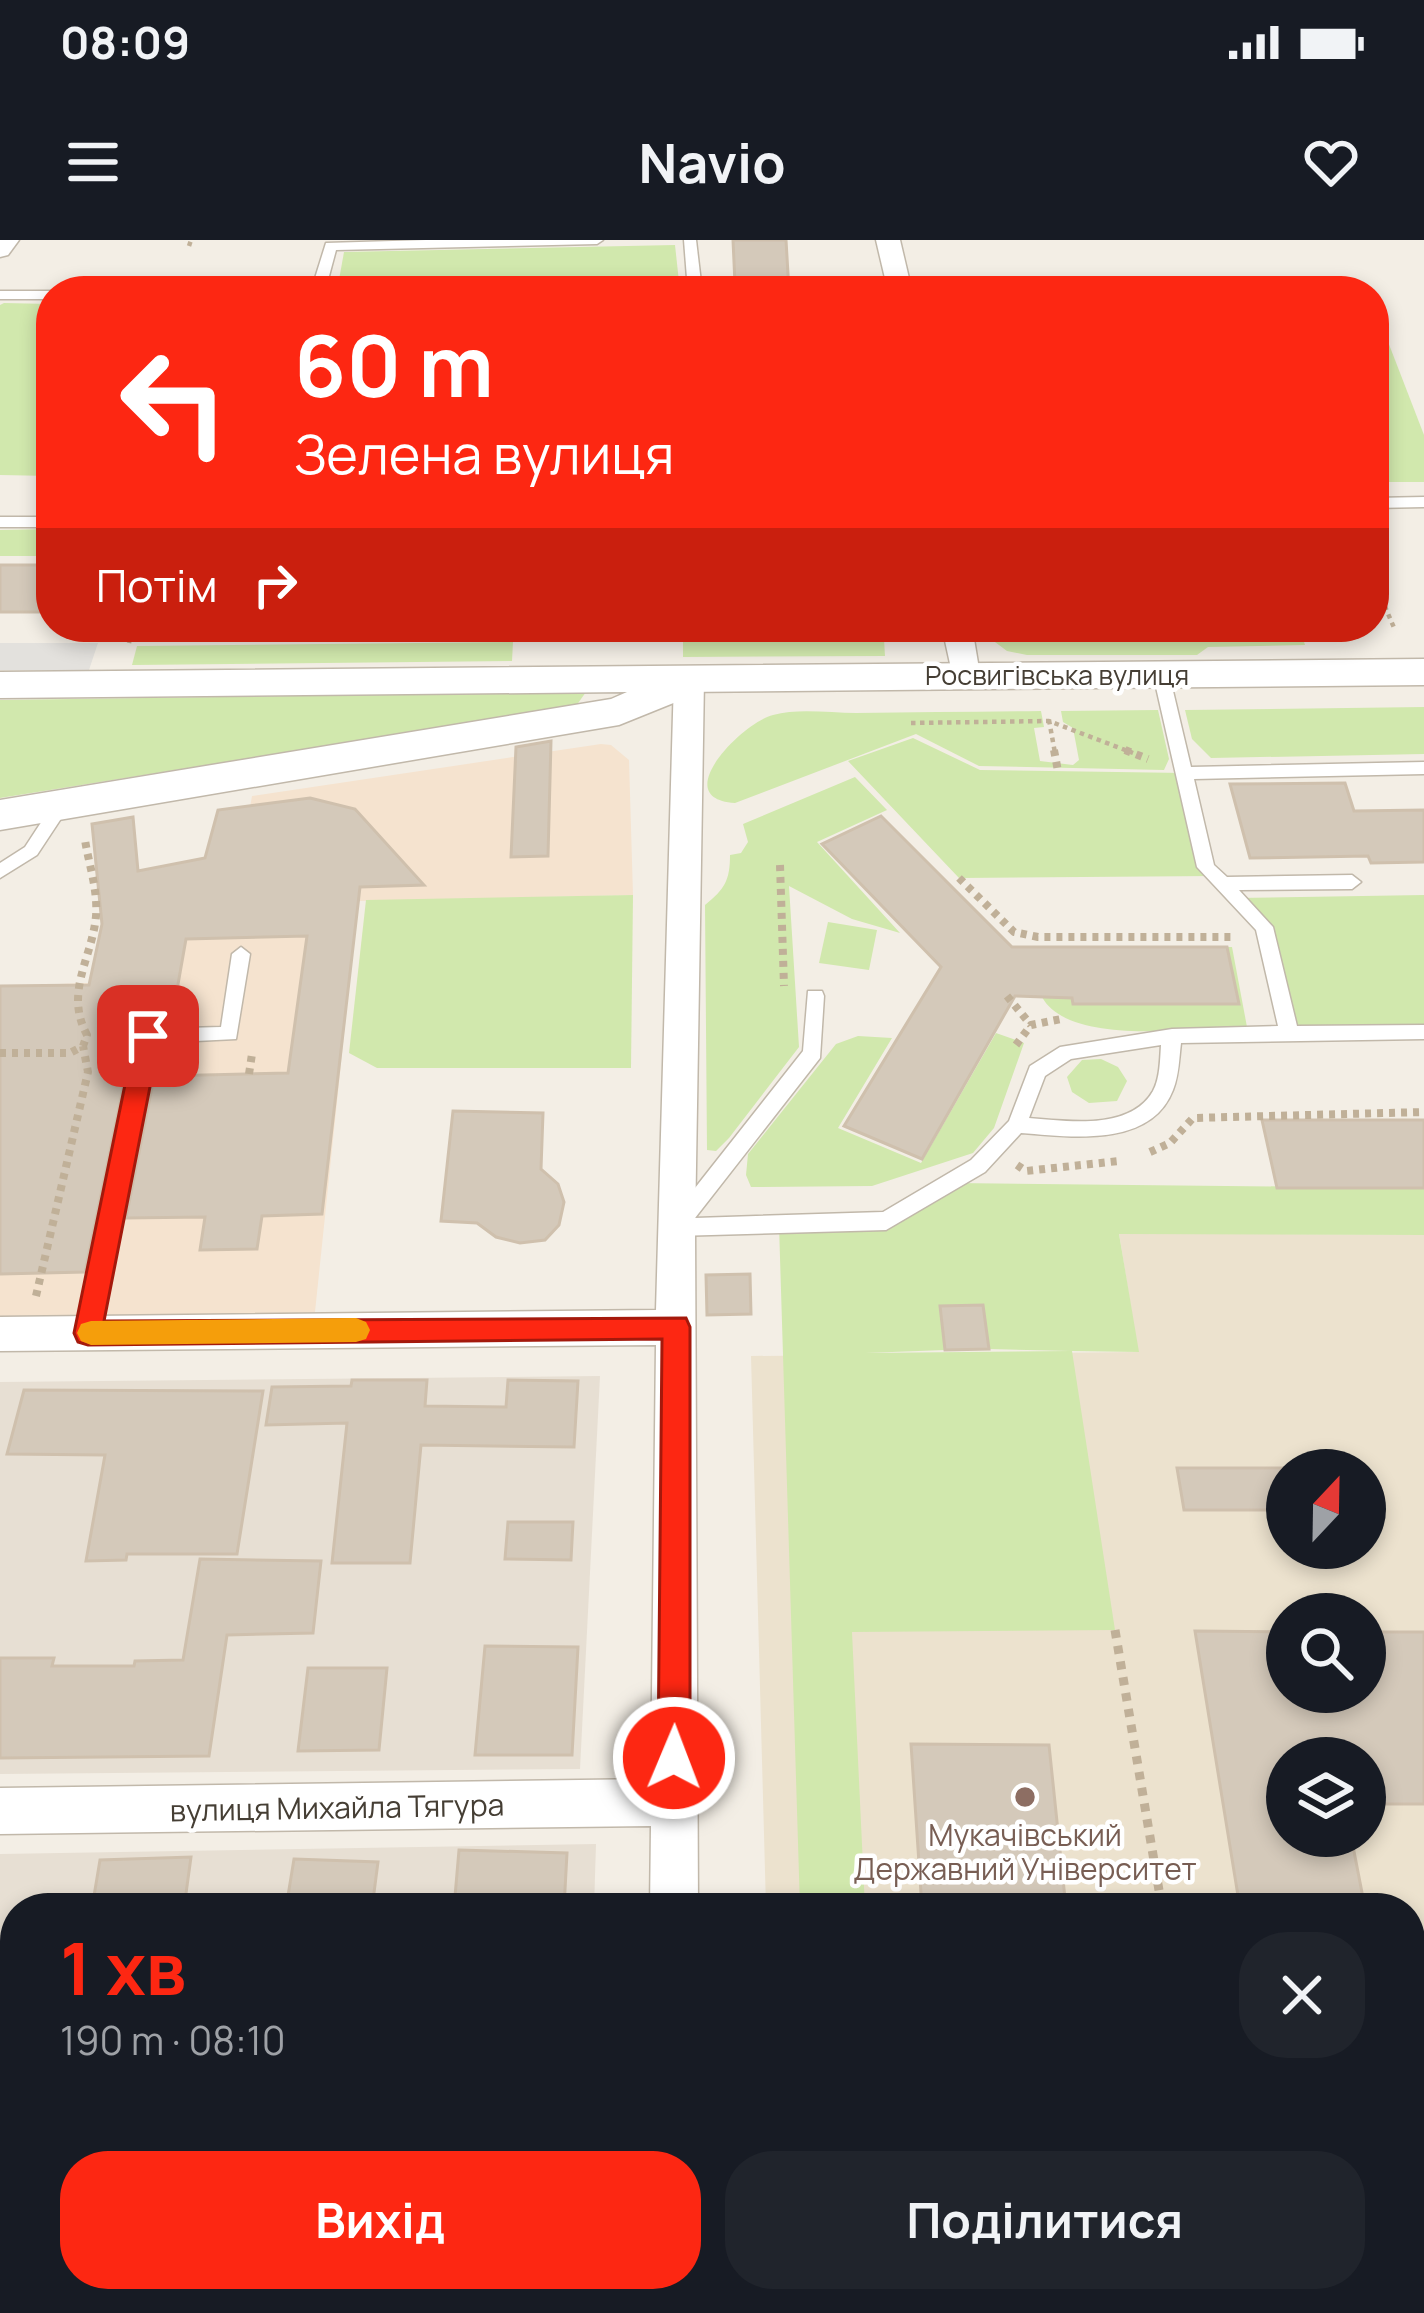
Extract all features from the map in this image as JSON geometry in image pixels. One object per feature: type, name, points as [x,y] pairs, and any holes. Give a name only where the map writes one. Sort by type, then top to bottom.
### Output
[{"type":"street","points":[[0,250],[7,240]]},
{"type":"street","points":[[888,240],[896,276]]},
{"type":"street","points":[[960,642],[965,675]]},
{"type":"street","name":"Росвигівська вулиця","points":[[0,685],[1424,672]]},
{"type":"street","points":[[674,1893],[676,1227],[689,679]]},
{"type":"street","name":"Росвигівська вулиця","points":[[0,815],[620,711],[689,679]]},
{"type":"street","points":[[0,1334],[676,1327]]},
{"type":"street","name":"вулиця Михайла Тягура","points":[[0,1811],[674,1802]]},
{"type":"lane","points":[[322,276],[331,246],[597,240]]},
{"type":"lane","points":[[690,240],[694,276]]},
{"type":"lane","points":[[0,295],[36,295]]},
{"type":"lane","points":[[1389,503],[1424,502]]},
{"type":"lane","points":[[0,522],[36,522]]},
{"type":"lane","points":[[1161,674],[1206,867],[1264,927],[1289,1033]]},
{"type":"lane","points":[[1184,773],[1424,768]]},
{"type":"lane","points":[[0,872],[31,851],[80,802]]},
{"type":"lane","points":[[1222,884],[1352,881]]},
{"type":"lane","points":[[88,1333],[148,1036],[229,1034],[241,954]]},
{"type":"lane","points":[[676,1227],[813,1053],[815,996]]},
{"type":"lane","points":[[676,1227],[886,1221],[978,1166],[1017,1125],[1037,1071],[1067,1052],[1172,1036],[1424,1032]]},
{"type":"lane","points":[[1017,1125],[1084,1130],[1147,1113],[1164,1092],[1172,1036]]},
{"type":"path","points":[[1389,616],[1396,630]]},
{"type":"path","points":[[1045,705],[1058,771]]},
{"type":"path","points":[[910,723],[1049,722],[1184,773]]},
{"type":"path","points":[[35,1297],[88,1072],[83,1046],[87,1035],[75,1012],[75,994],[97,914],[80,802]]},
{"type":"path","points":[[959,878],[1014,932],[1038,937],[1234,937],[1239,955]]},
{"type":"path","points":[[1007,996],[1030,1025]]},
{"type":"path","points":[[1012,1055],[1030,1025],[1076,1019]]},
{"type":"path","points":[[0,1053],[70,1053],[83,1046]]},
{"type":"path","points":[[1115,1630],[1159,1893]]},
{"type":"shaded area","points":[[0,643],[98,643],[89,670],[0,670]]},
{"type":"shaded area","points":[[611,745],[629,760],[633,895],[358,901],[313,1331],[0,1336],[0,986],[89,983],[104,916],[233,903],[252,796]]},
{"type":"shaded area","name":"Мукачівський Державний Університет","points":[[1119,1233],[1424,1235],[1424,1893],[766,1893],[751,1356],[1138,1352]]},
{"type":"shaded area","points":[[600,1376],[580,1769],[0,1774],[0,1382]]},
{"type":"shaded area","points":[[596,1844],[594,1893],[0,1893],[0,1854]]},
{"type":"green space","points":[[675,245],[678,276],[340,276],[344,252]]},
{"type":"green space","points":[[36,304],[36,476],[0,475],[0,305]]},
{"type":"green space","points":[[1389,344],[1424,435],[1424,482],[1389,482]]},
{"type":"green space","points":[[36,529],[36,556],[0,556],[0,530]]},
{"type":"green space","points":[[513,642],[512,661],[132,665],[137,646]]},
{"type":"green space","points":[[683,642],[884,642],[885,656],[683,657]]},
{"type":"green space","points":[[995,642],[1305,645],[1208,647],[1197,655],[1007,651]]},
{"type":"green space","points":[[586,692],[576,706],[0,798],[0,700]]},
{"type":"green space","points":[[1424,707],[1424,754],[1211,758],[1192,739],[1185,710]]},
{"type":"green space","points":[[1158,710],[1169,759],[1164,770],[979,766],[916,734],[735,803],[716,798],[708,789],[709,776],[729,745],[760,721],[783,713],[1041,711],[1044,727],[1034,728],[1040,761],[1073,765],[1079,760],[1073,728],[1063,722],[1061,711]]},
{"type":"green space","points":[[913,738],[980,770],[1184,773],[1215,876],[959,878],[848,761]]},
{"type":"green space","points":[[855,777],[887,810],[817,842],[900,933],[852,919],[789,886],[799,1047],[729,1138],[716,1151],[707,1150],[705,905],[725,883],[730,855],[741,853],[748,842],[743,824]]},
{"type":"green space","points":[[633,895],[631,1068],[377,1068],[349,1053],[366,900]]},
{"type":"green space","points":[[1424,895],[1424,1032],[1289,1033],[1264,927],[1237,898]]},
{"type":"green space","points":[[828,922],[877,930],[869,970],[819,963]]},
{"type":"green space","points":[[1227,947],[1232,947],[1247,1027],[1105,1029],[1056,1013],[1042,997],[1072,998],[1073,1004],[1238,1004]]},
{"type":"green space","points":[[996,1033],[1024,1043],[994,1128],[973,1153],[872,1186],[751,1187],[746,1175],[748,1154],[836,1044],[858,1036],[892,1038],[838,1128],[921,1163]]},
{"type":"green space","points":[[1101,1059],[1118,1067],[1127,1081],[1117,1101],[1089,1103],[1072,1092],[1067,1077],[1082,1060]]},
{"type":"green space","points":[[954,1183],[1424,1188],[1424,1235],[1119,1234],[1139,1352],[1072,1351],[1115,1630],[852,1632],[864,1893],[800,1893],[779,1225],[886,1221]],"holes":[[[983,1306],[989,1349],[1071,1351],[865,1353],[945,1350]]]},
{"type":"building","points":[[733,240],[786,240],[788,276],[735,276]]},
{"type":"building","points":[[0,565],[36,565],[36,612],[0,612]]},
{"type":"building","points":[[551,741],[548,856],[511,857],[516,747]]},
{"type":"building","points":[[1345,783],[1354,811],[1424,810],[1424,862],[1371,863],[1368,856],[1250,858],[1230,784]]},
{"type":"building","points":[[310,798],[355,809],[424,885],[360,887],[322,1214],[262,1216],[257,1249],[200,1250],[205,1217],[126,1218],[160,1047],[167,1047],[162,1076],[288,1073],[307,936],[186,939],[171,1024],[148,1024],[134,1035],[85,1272],[0,1274],[0,986],[89,985],[102,924],[92,824],[133,817],[138,871],[205,858],[218,810]]},
{"type":"building","points":[[881,816],[1012,947],[1227,947],[1239,1004],[1073,1004],[1072,998],[1015,996],[922,1159],[844,1126],[941,967],[822,844]]},
{"type":"building","points":[[453,1111],[543,1113],[541,1169],[558,1184],[564,1202],[559,1225],[545,1240],[520,1243],[496,1237],[477,1223],[441,1221]]},
{"type":"building","points":[[1262,1120],[1424,1120],[1424,1188],[1277,1188]]},
{"type":"building","points":[[750,1274],[751,1314],[707,1315],[706,1275]]},
{"type":"building","points":[[983,1305],[989,1349],[945,1350],[940,1306]]},
{"type":"building","points":[[352,1380],[427,1380],[425,1406],[506,1407],[508,1380],[578,1381],[574,1447],[421,1445],[410,1563],[332,1563],[347,1423],[266,1425],[272,1387],[351,1386]]},
{"type":"building","points":[[24,1390],[263,1391],[237,1554],[127,1554],[126,1560],[86,1561],[105,1455],[7,1454]]},
{"type":"building","points":[[1177,1468],[1266,1468],[1266,1510],[1184,1510]]},
{"type":"building","points":[[508,1522],[573,1522],[571,1560],[505,1559]]},
{"type":"building","points":[[200,1559],[321,1561],[313,1633],[227,1635],[209,1756],[0,1758],[0,1658],[54,1658],[52,1666],[134,1666],[135,1661],[183,1660]]},
{"type":"building","points":[[1195,1631],[1266,1632],[1266,1713],[1386,1713],[1386,1632],[1424,1632],[1424,1804],[1386,1804],[1386,1737],[1266,1737],[1266,1857],[1355,1857],[1362,1893],[1238,1893]]},
{"type":"building","points":[[485,1646],[578,1647],[572,1755],[475,1755]]},
{"type":"building","points":[[308,1668],[387,1668],[379,1750],[298,1751]]},
{"type":"building","points":[[911,1744],[1049,1745],[1064,1893],[921,1893]]},
{"type":"building","points":[[459,1850],[567,1853],[565,1893],[455,1893]]},
{"type":"building","points":[[191,1857],[186,1893],[94,1893],[100,1860]]},
{"type":"building","points":[[294,1859],[378,1862],[374,1893],[288,1893]]},
{"type":"slow traffic","points":[[91,1333],[356,1330]]},
{"type":"place","name":"Мукачівський Державний Університет","points":[[1025,1797]]},
{"type":"route","points":[[148,1036],[88,1333],[676,1327],[674,1758]]}]
